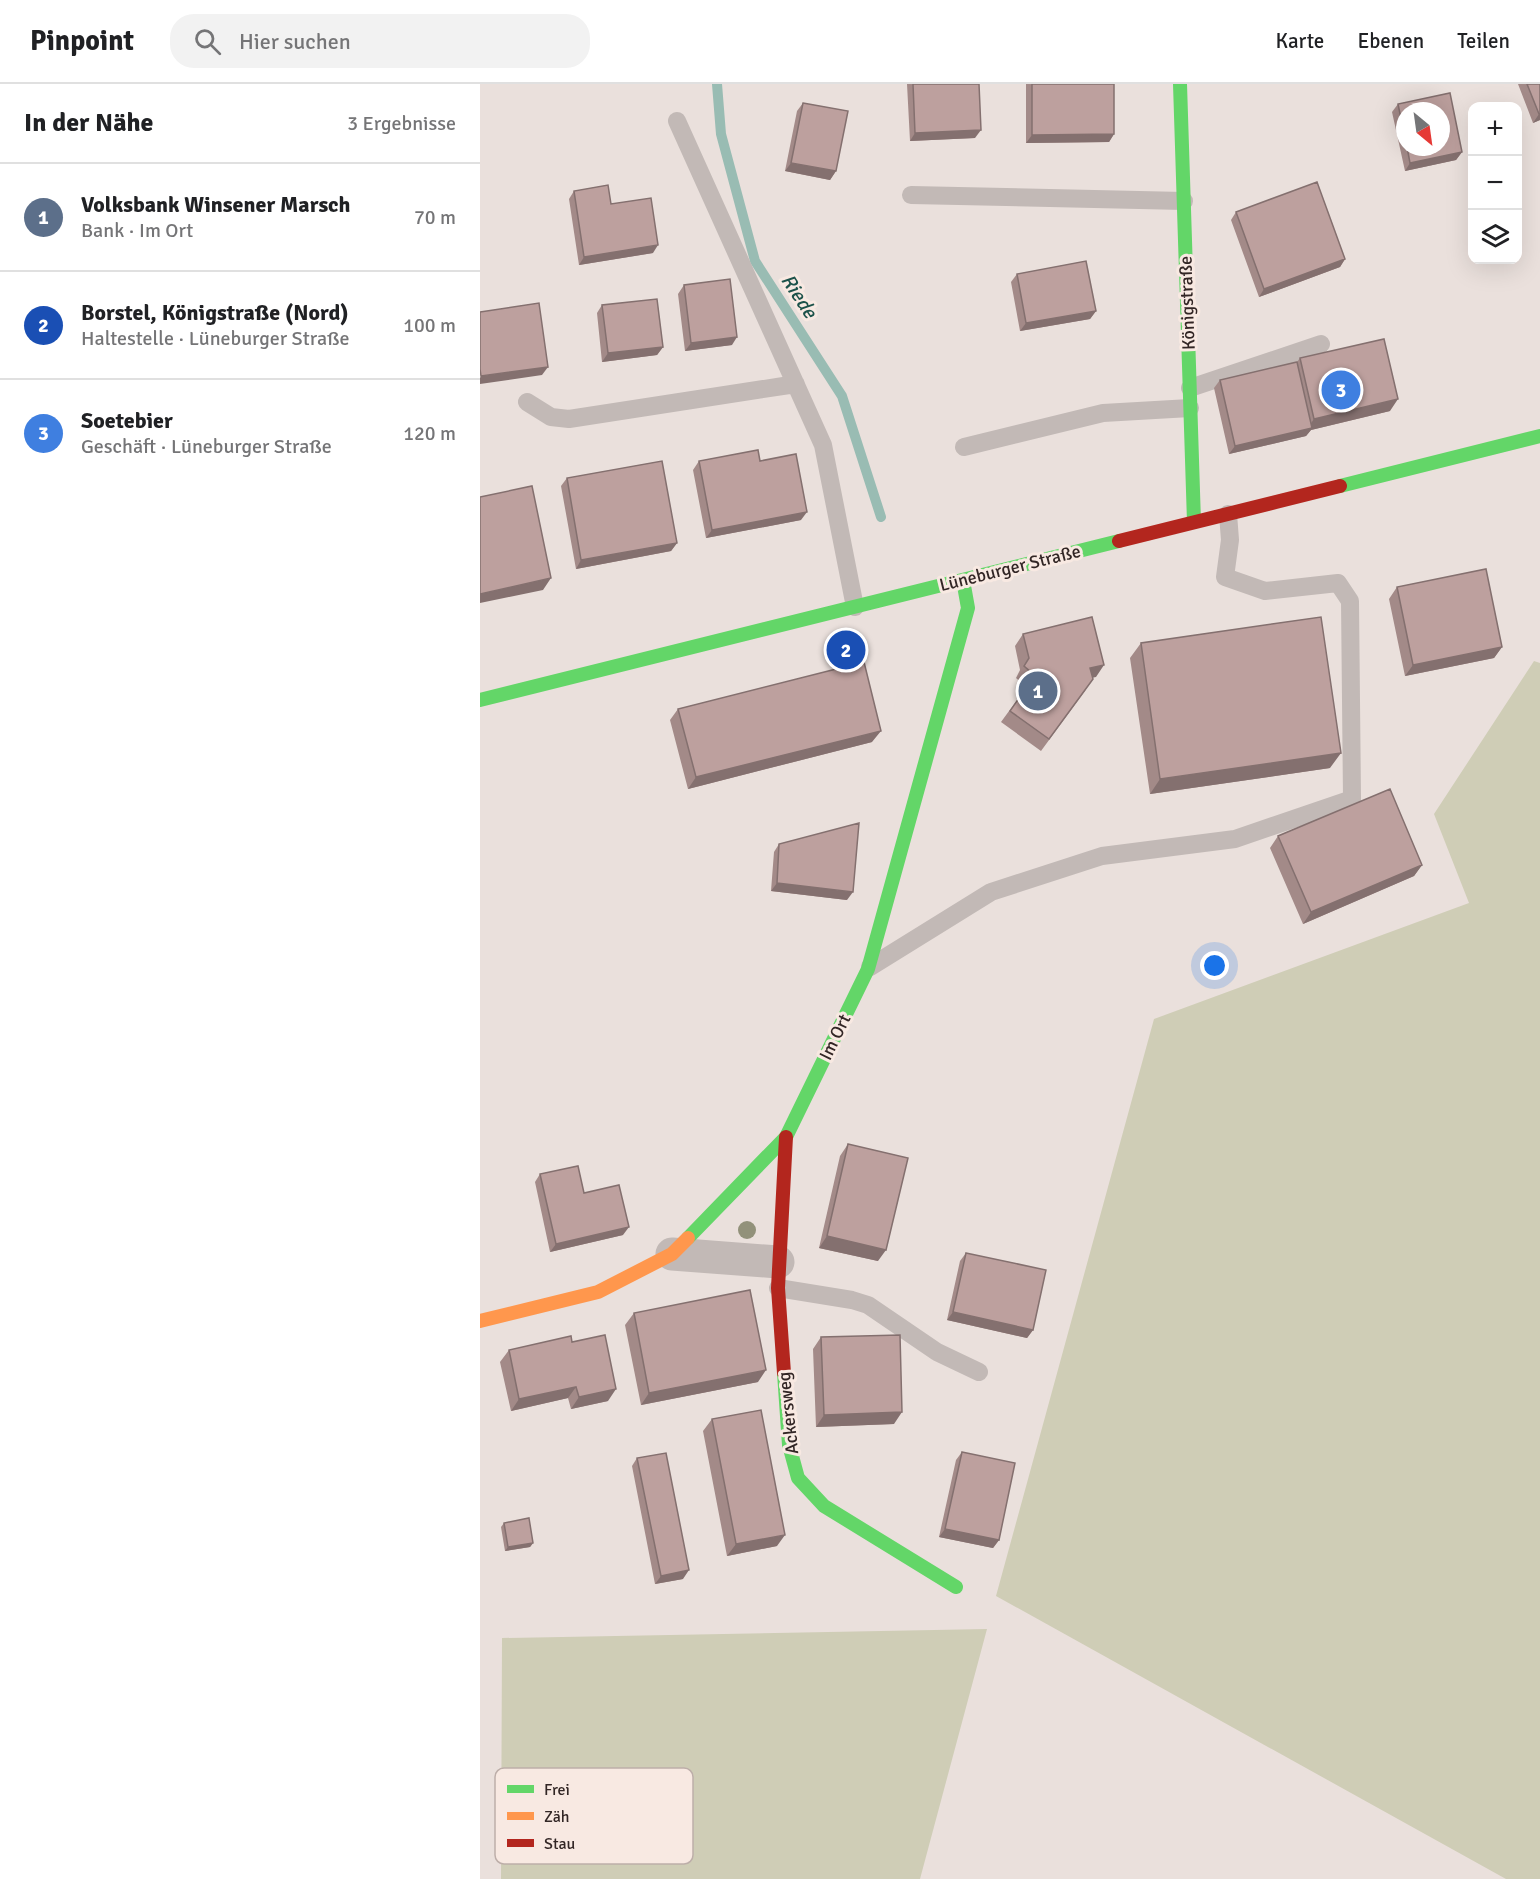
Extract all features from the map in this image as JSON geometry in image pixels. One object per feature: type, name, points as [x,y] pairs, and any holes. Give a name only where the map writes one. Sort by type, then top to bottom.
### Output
[{"type":"street","name":"Königstraße","points":[[1180,84],[1194,522]]},
{"type":"street","name":"Lüneburger Straße","points":[[480,700],[1540,436]]},
{"type":"street","name":"Im Ort","points":[[480,1321],[598,1292],[672,1254],[786,1137],[868,969],[968,608],[963,580]]},
{"type":"street","name":"Ackersweg","points":[[786,1137],[778,1275],[789,1445],[798,1478],[824,1506],[956,1587]]},
{"type":"street","points":[[672,1254],[778,1275]]},
{"type":"lane","points":[[676,121],[823,445],[855,607]]},
{"type":"lane","points":[[911,195],[1184,201]]},
{"type":"lane","points":[[1190,388],[1321,344]]},
{"type":"lane","points":[[527,402],[551,417],[569,419],[796,384]]},
{"type":"lane","points":[[964,447],[1103,413],[1190,408]]},
{"type":"lane","points":[[868,969],[991,892],[1102,856],[1235,839],[1352,799],[1350,601],[1338,583],[1265,591],[1225,576],[1230,540],[1228,514]]},
{"type":"lane","points":[[778,1275],[868,1305],[937,1352],[979,1372]]},
{"type":"shaded area","points":[[1534,661],[1540,663],[1540,1879],[1506,1879],[996,1596],[1154,1019],[1469,903],[1434,814]]},
{"type":"shaded area","points":[[987,1629],[920,1879],[501,1879],[501,1864],[693,1864],[693,1768],[501,1768],[502,1638]]},
{"type":"building","points":[[913,84],[979,84],[981,130],[915,133]]},
{"type":"building","points":[[1032,84],[1114,84],[1114,134],[1032,135]]},
{"type":"building","points":[[1527,84],[1540,84],[1540,114],[1539,114]]},
{"type":"building","points":[[1450,93],[1462,152],[1450,155],[1450,102],[1407,102]]},
{"type":"building","points":[[803,103],[848,111],[836,171],[791,163]]},
{"type":"building","points":[[1409,156],[1443,156],[1410,163]]},
{"type":"building","points":[[1317,182],[1345,259],[1264,289],[1236,212]]},
{"type":"building","points":[[608,185],[611,204],[651,198],[658,245],[584,257],[574,191]]},
{"type":"building","points":[[1086,261],[1096,311],[1026,323],[1017,274]]},
{"type":"building","points":[[730,279],[737,337],[691,343],[684,285]]},
{"type":"building","points":[[657,299],[663,347],[608,353],[602,305]]},
{"type":"building","points":[[539,303],[548,367],[481,376],[480,312]]},
{"type":"building","points":[[1384,339],[1398,399],[1314,419],[1300,358]]},
{"type":"building","points":[[1297,362],[1312,428],[1235,446],[1220,380]]},
{"type":"building","points":[[758,450],[760,461],[796,454],[807,512],[712,530],[699,461]]},
{"type":"building","points":[[662,461],[677,543],[581,560],[567,478]]},
{"type":"building","points":[[532,486],[551,578],[480,594],[480,497]]},
{"type":"building","points":[[1486,569],[1502,647],[1413,665],[1397,587]]},
{"type":"building","points":[[1092,617],[1104,665],[1090,668],[1093,679],[1049,739],[1010,711],[1033,678],[1032,673],[1024,666],[1029,658],[1023,634]]},
{"type":"building","points":[[1321,617],[1341,753],[1160,779],[1141,643]]},
{"type":"building","points":[[864,662],[881,731],[696,777],[678,709]]},
{"type":"building","points":[[1390,789],[1422,865],[1311,912],[1278,836]]},
{"type":"building","points":[[859,823],[853,892],[777,883],[779,844]]},
{"type":"building","points":[[848,1144],[908,1158],[886,1250],[827,1236]]},
{"type":"building","points":[[578,1166],[584,1193],[619,1185],[629,1227],[556,1244],[540,1174]]},
{"type":"building","points":[[966,1253],[1046,1270],[1033,1330],[953,1312]]},
{"type":"building","points":[[750,1290],[766,1370],[649,1393],[634,1313]]},
{"type":"building","points":[[605,1335],[616,1389],[579,1397],[576,1387],[519,1399],[509,1350],[571,1336],[572,1342]]},
{"type":"building","points":[[900,1335],[902,1412],[824,1415],[821,1337]]},
{"type":"building","points":[[761,1410],[785,1535],[736,1544],[712,1419]]},
{"type":"building","points":[[962,1452],[1015,1463],[999,1540],[945,1529]]},
{"type":"building","points":[[666,1453],[689,1570],[661,1576],[637,1458]]},
{"type":"building","points":[[529,1518],[533,1543],[508,1547],[504,1523]]},
{"type":"waterway","name":"Riede","points":[[717,84],[721,134],[755,261],[842,396],[881,517]]},
{"type":"traffic: fast","points":[[1180,84],[1194,522]]},
{"type":"traffic: fast","points":[[1340,486],[1540,436]]},
{"type":"traffic: fast","points":[[480,700],[1119,541]]},
{"type":"traffic: fast","points":[[688,1238],[786,1137],[868,969],[968,608],[963,580]]},
{"type":"traffic: fast","points":[[784,1373],[789,1445],[798,1478],[824,1506],[956,1587]]},
{"type":"traffic: slow","points":[[480,1321],[598,1292],[672,1254],[688,1238]]},
{"type":"traffic: jam","points":[[1119,541],[1340,486]]},
{"type":"traffic: jam","points":[[784,1373],[778,1288],[786,1137]]},
{"type":"place","name":"Soetebier","points":[[1341,390]]},
{"type":"place","name":"Borstel, Königstraße (Nord)","points":[[846,650]]},
{"type":"place","name":"Volksbank Winsener Marsch","points":[[1038,691]]}]
